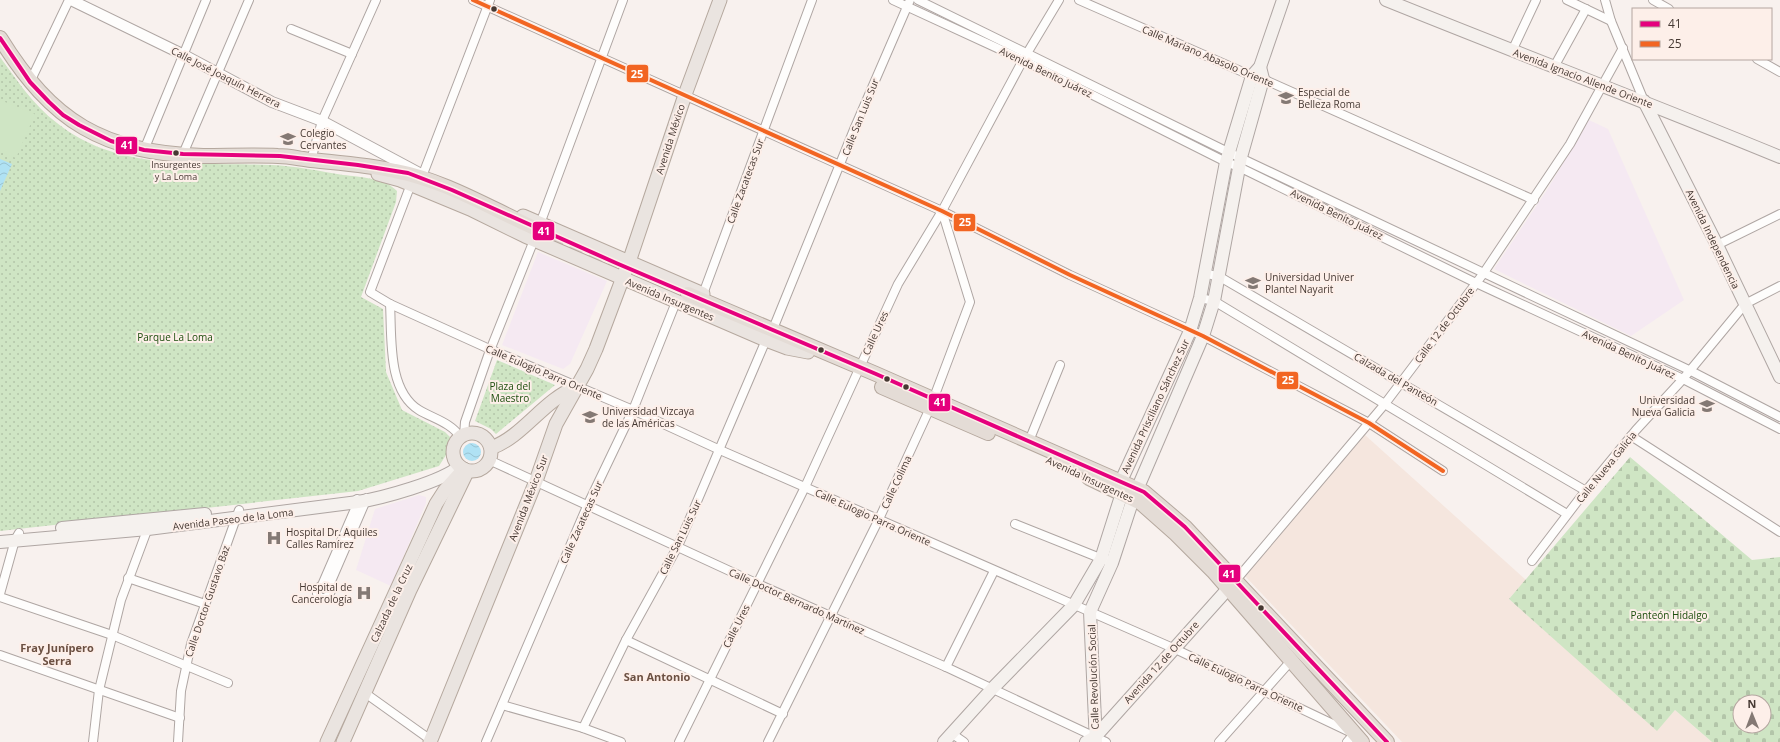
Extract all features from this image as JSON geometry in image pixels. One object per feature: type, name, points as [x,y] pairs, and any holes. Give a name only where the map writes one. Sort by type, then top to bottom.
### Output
[{"type":"highway","points":[[0,38],[30,82],[63,115],[111,141],[144,150],[183,154],[280,156],[408,174],[433,182],[534,230]]},
{"type":"highway","name":"Avenida Insurgentes","points":[[680,296],[809,349],[1128,491]]},
{"type":"highway","name":"Avenida Insurgentes","points":[[932,403],[1029,441],[1128,491],[1176,534],[1212,571],[1231,585],[1387,742]]},
{"type":"highway","name":"Avenida Insurgentes","points":[[1231,585],[1290,662],[1354,739]]},
{"type":"main road","name":"Avenida México","points":[[623,279],[684,96],[720,0]]},
{"type":"main road","name":"Avenida Prisciliano Sánchez Sur","points":[[1128,491],[1203,336],[1214,301],[1257,78],[1283,0]]},
{"type":"main road","name":"Avenida Ignacio Allende Oriente","points":[[1386,0],[1512,51],[1644,101],[1780,157]]},
{"type":"main road","name":"Avenida Prisciliano Sánchez Sur","points":[[1090,612],[1128,491],[1190,331],[1200,298],[1227,157],[1257,78]]},
{"type":"main road","name":"Avenida Independencia","points":[[1644,101],[1717,245],[1780,377]]},
{"type":"main road","points":[[311,160],[388,176],[470,209],[629,262],[680,296]]},
{"type":"main road","points":[[423,174],[534,230]]},
{"type":"main road","name":"Avenida Insurgentes","points":[[534,230],[623,279],[680,296],[766,340],[786,348],[809,349]]},
{"type":"main road","name":"Avenida México Sur","points":[[431,741],[536,481],[556,424],[578,386],[596,349],[623,279]]},
{"type":"main road","name":"Avenida Insurgentes","points":[[680,296],[703,294],[795,334],[809,349]]},
{"type":"main road","points":[[490,454],[486,439],[481,435],[474,433],[462,436],[454,446],[453,452],[462,466],[479,470],[484,467],[490,454],[534,416],[562,393],[578,386]]},
{"type":"main road","points":[[534,416],[542,412],[550,411],[555,414],[556,424]]},
{"type":"main road","name":"Avenida Paseo de la Loma","points":[[0,535],[17,536],[149,525],[362,498],[444,470],[462,466]]},
{"type":"main road","name":"Calzada de la Cruz","points":[[345,742],[365,693],[389,621],[436,504],[462,466]]},
{"type":"main road","name":"Avenida Paseo de la Loma","points":[[0,542],[17,536]]},
{"type":"main road","name":"Avenida Prisciliano Sánchez Sur","points":[[947,738],[992,689],[1074,605],[1107,561]]},
{"type":"main road","name":"Avenida 12 de Octubre","points":[[1095,741],[1173,648],[1231,585]]},
{"type":"main road","name":"Calle Revolución Social","points":[[1090,612],[1095,741]]},
{"type":"main road","name":"Calzada de la Cruz","points":[[327,742],[389,621]]},
{"type":"street","name":"Calle José Joaquín Herrera","points":[[70,0],[184,55],[272,102],[322,121],[423,174]]},
{"type":"street","points":[[30,82],[70,0]]},
{"type":"street","points":[[144,150],[206,0]]},
{"type":"street","points":[[183,154],[249,0]]},
{"type":"street","points":[[311,160],[322,121],[376,0]]},
{"type":"street","points":[[473,0],[489,4],[684,96],[764,130],[840,166],[942,211],[1070,275],[1203,336],[1369,422],[1443,471]]},
{"type":"street","points":[[390,304],[393,364],[397,379],[404,394],[414,406],[462,436],[465,422],[534,230],[623,0]]},
{"type":"street","name":"Calle Zacatecas Sur","points":[[703,294],[812,0]]},
{"type":"street","name":"Avenida Benito Juárez","points":[[893,0],[908,3],[1023,60],[1227,157],[1689,370],[1780,417]]},
{"type":"street","name":"Avenida Benito Juárez","points":[[918,0],[1028,53],[1227,157]]},
{"type":"street","name":"Calle Ures","points":[[680,742],[805,487],[857,370],[898,284],[942,211],[1023,60],[1059,0]]},
{"type":"street","name":"Calle Mariano Abasolo Oriente","points":[[1079,0],[1534,200]]},
{"type":"street","points":[[1512,51],[1536,0]]},
{"type":"street","points":[[1567,0],[1611,21]]},
{"type":"street","points":[[1605,0],[1611,21],[1624,48],[1644,101]]},
{"type":"street","points":[[1653,0],[1667,8]]},
{"type":"street","name":"Calle San Luis Sur","points":[[775,324],[908,3]]},
{"type":"street","points":[[423,174],[489,4]]},
{"type":"street","points":[[1554,67],[1586,9]]},
{"type":"street","points":[[291,29],[352,54]]},
{"type":"street","name":"Calle 12 de Octubre","points":[[1231,585],[1384,405],[1483,274],[1534,200],[1570,144],[1624,48]]},
{"type":"street","points":[[1759,60],[1780,72]]},
{"type":"street","name":"Avenida Benito Juárez","points":[[1240,162],[1476,283],[1683,379],[1780,430]]},
{"type":"street","name":"Calle Eulogio Parra Oriente","points":[[411,184],[370,292],[390,304],[633,410],[994,571],[1173,648],[1265,691],[1354,739]]},
{"type":"street","name":"Calle Colima","points":[[768,742],[879,519],[932,403],[970,302],[942,211]]},
{"type":"street","points":[[1717,245],[1780,214]]},
{"type":"street","name":"Calzada del Panteón","points":[[1204,274],[1218,276],[1402,382],[1586,491]]},
{"type":"street","points":[[1745,304],[1780,286]]},
{"type":"street","name":"Calle Zacatecas Sur","points":[[486,742],[588,504],[633,410],[680,296]]},
{"type":"street","points":[[1200,298],[1214,301],[1384,405],[1567,514]]},
{"type":"street","name":"Calle Nueva Galicia","points":[[1532,561],[1567,514],[1631,436],[1683,379],[1745,304]]},
{"type":"street","name":"Calle San Luis Sur","points":[[583,728],[626,640],[678,546],[766,340]]},
{"type":"street","points":[[1029,441],[1060,366]]},
{"type":"street","points":[[1631,436],[1780,532]]},
{"type":"street","name":"Calle Doctor Bernardo Martínez","points":[[490,454],[536,481],[758,584],[946,667],[1095,741]]},
{"type":"street","points":[[334,564],[362,498]]},
{"type":"street","name":"Calle Doctor Gustavo Baz","points":[[178,742],[181,691],[191,644],[238,514]]},
{"type":"street","points":[[1015,524],[1107,561]]},
{"type":"street","points":[[93,742],[100,690],[112,635],[128,578],[149,525]]},
{"type":"street","points":[[0,594],[17,536]]},
{"type":"street","points":[[946,667],[994,571]]},
{"type":"street","points":[[128,578],[205,604]]},
{"type":"street","points":[[0,597],[112,635],[228,683]]},
{"type":"street","points":[[626,640],[783,714]]},
{"type":"street","points":[[0,655],[180,718]]},
{"type":"street","points":[[1219,742],[1290,662]]},
{"type":"street","points":[[365,693],[431,741]]},
{"type":"street","points":[[502,705],[583,728],[621,742]]},
{"type":"street","points":[[947,738],[964,742]]},
{"type":"shaded area","points":[[1589,120],[1608,129],[1684,300],[1631,336],[1494,269],[1547,190]]},
{"type":"shaded area","points":[[538,252],[607,281],[570,364],[563,369],[502,345]]},
{"type":"shaded area","points":[[1365,435],[1526,580],[1509,599],[1657,730],[1675,710],[1712,742],[1402,742],[1244,575]]},
{"type":"shaded area","points":[[419,495],[426,497],[426,503],[391,586],[356,570],[375,509]]},
{"type":"green space","name":"Parque La Loma","points":[[0,57],[26,92],[48,116],[81,139],[106,150],[133,157],[160,161],[272,165],[299,168],[372,179],[386,183],[397,191],[396,202],[361,297],[383,309],[386,372],[402,410],[445,432],[450,437],[446,455],[439,466],[358,491],[0,531]]},
{"type":"green space","points":[[0,100],[35,114],[16,158],[0,151]]},
{"type":"green space","name":"Plaza del Maestro","points":[[497,360],[555,385],[496,434],[491,429],[475,421]]},
{"type":"green space","name":"Panteón Hidalgo","points":[[1630,457],[1752,560],[1780,557],[1780,742],[1712,742],[1675,710],[1657,731],[1509,599]]},
{"type":"water","points":[[0,159],[12,164],[0,191]]},
{"type":"water","points":[[468,443],[476,443],[481,448],[479,459],[476,461],[468,461],[463,456],[463,448]]},
{"type":"tunnel","points":[[531,230],[616,269]]},
{"type":"transit line","name":"25","points":[[473,0],[942,211],[1070,275],[1203,336],[1369,423],[1443,471]]},
{"type":"transit line","name":"41","points":[[0,38],[30,82],[63,115],[111,141],[144,150],[183,154],[280,156],[358,165],[408,173],[452,190],[616,263],[876,374],[1144,492],[1185,527],[1387,742]]},
{"type":"place","name":"Especial de Belleza Roma","points":[[1286,98]]},
{"type":"place","name":"Colegio Cervantes","points":[[288,139]]},
{"type":"place","name":"Insurgentes y La Loma","points":[[176,153]]},
{"type":"place","name":"Universidad Univer Plantel Nayarit","points":[[1253,283]]},
{"type":"place","name":"Universidad Nueva Galicia","points":[[1707,406]]},
{"type":"place","name":"Universidad Vizcaya de las Américas","points":[[590,417]]},
{"type":"place","name":"Hospital Dr. Aquiles Calles Ramírez","points":[[274,538]]},
{"type":"place","name":"Hospital de Cancerología","points":[[364,593]]},
{"type":"district","name":"Fray Junípero Serra","points":[[57,653]]},
{"type":"district","name":"San Antonio","points":[[657,676]]}]
